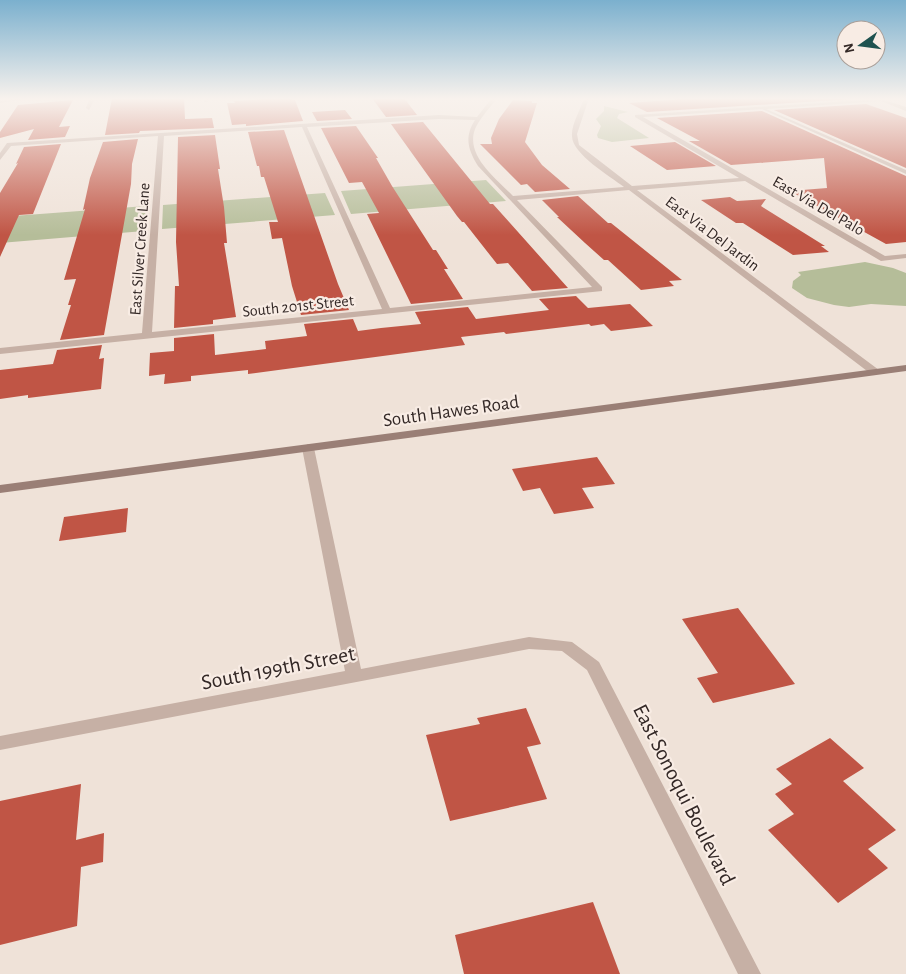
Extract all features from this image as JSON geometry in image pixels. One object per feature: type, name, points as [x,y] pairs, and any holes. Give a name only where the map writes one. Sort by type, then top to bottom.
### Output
[{"type":"main road","name":"South Hawes Road","points":[[0,489],[906,368]]},
{"type":"street","points":[[0,158],[9,144],[17,143]]},
{"type":"street","name":"East Silver Creek Lane","points":[[147,336],[160,143]]},
{"type":"street","points":[[312,143],[387,311]]},
{"type":"street","points":[[470,143],[472,152],[480,165],[512,198],[746,179]]},
{"type":"street","name":"East Via Del Jardin","points":[[576,143],[586,155],[630,189],[875,372]]},
{"type":"street","name":"East Via Del Palo","points":[[684,143],[884,259],[906,256]]},
{"type":"street","points":[[841,143],[906,172]]},
{"type":"street","name":"South 201st Street","points":[[0,351],[599,289],[512,198]]},
{"type":"street","points":[[308,448],[354,675]]},
{"type":"street","name":"South 199th Street","points":[[0,743],[529,643],[566,646]]},
{"type":"street","name":"East Sonoqui Boulevard","points":[[566,646],[593,666],[750,974]]},
{"type":"green space","points":[[486,180],[506,201],[351,214],[341,191]]},
{"type":"green space","points":[[325,193],[335,215],[162,229],[163,205]]},
{"type":"green space","points":[[146,206],[144,231],[0,243],[0,217]]},
{"type":"green space","points":[[865,262],[906,273],[906,306],[871,304],[849,307],[834,305],[807,298],[792,288],[793,281],[801,275],[798,272]]},
{"type":"building","points":[[102,143],[137,143],[104,335],[60,340],[71,305],[68,305],[76,279],[64,280],[85,209],[83,210],[90,178]]},
{"type":"building","points":[[178,143],[216,143],[227,243],[224,243],[236,317],[213,320],[213,324],[174,328],[175,286],[179,286],[176,242]]},
{"type":"building","points":[[251,143],[289,143],[349,310],[301,315],[292,286],[282,238],[272,239],[269,222],[278,222],[264,177],[261,177],[259,166],[257,166]]},
{"type":"building","points":[[329,143],[368,143],[378,158],[376,158],[392,186],[433,250],[436,250],[448,269],[444,269],[463,299],[411,304],[367,214],[379,213],[362,182],[349,183]]},
{"type":"building","points":[[405,143],[441,143],[490,204],[493,204],[568,288],[532,291],[508,263],[497,264],[464,222],[457,216]]},
{"type":"building","points":[[526,143],[542,165],[570,189],[535,192],[527,184],[521,185],[480,144]]},
{"type":"building","points":[[677,143],[716,166],[667,170],[630,146]]},
{"type":"building","points":[[693,143],[834,143],[906,176],[906,242],[886,244],[790,191],[827,188],[824,158],[731,165]]},
{"type":"building","points":[[850,143],[906,143],[906,168]]},
{"type":"building","points":[[61,144],[33,214],[19,215],[0,257],[0,193],[18,163],[16,164],[24,147]]},
{"type":"building","points":[[578,196],[608,223],[611,223],[682,280],[669,281],[674,286],[641,290],[608,260],[604,260],[585,243],[542,200]]},
{"type":"building","points":[[730,197],[737,201],[766,199],[761,206],[825,246],[821,246],[829,252],[793,255],[743,223],[736,223],[701,200]]},
{"type":"building","points":[[576,296],[588,308],[630,304],[653,326],[611,331],[604,324],[591,326],[589,324],[506,334],[504,332],[461,337],[465,345],[248,374],[248,370],[191,376],[191,381],[164,384],[165,374],[149,376],[150,353],[174,351],[174,338],[214,334],[215,355],[266,349],[265,341],[307,336],[304,324],[353,319],[358,331],[421,324],[415,312],[468,307],[476,319],[549,310],[539,299]]},
{"type":"building","points":[[102,345],[99,359],[104,358],[101,389],[28,398],[28,395],[0,399],[0,370],[53,364],[57,350]]},
{"type":"building","points":[[597,457],[615,484],[582,488],[594,508],[554,514],[540,488],[523,491],[512,469]]},
{"type":"building","points":[[128,508],[126,532],[59,541],[64,517]]},
{"type":"building","points":[[738,608],[795,684],[713,703],[697,678],[718,673],[682,619]]},
{"type":"building","points":[[526,708],[541,744],[527,747],[547,799],[450,821],[426,735],[480,724],[477,718]]},
{"type":"building","points":[[830,738],[864,768],[843,781],[896,830],[868,849],[888,868],[838,903],[768,830],[794,814],[775,794],[792,784],[776,769]]},
{"type":"building","points":[[81,784],[76,840],[104,833],[103,862],[81,867],[77,926],[0,945],[0,801]]},
{"type":"building","points":[[593,902],[620,974],[464,974],[455,935]]}]
